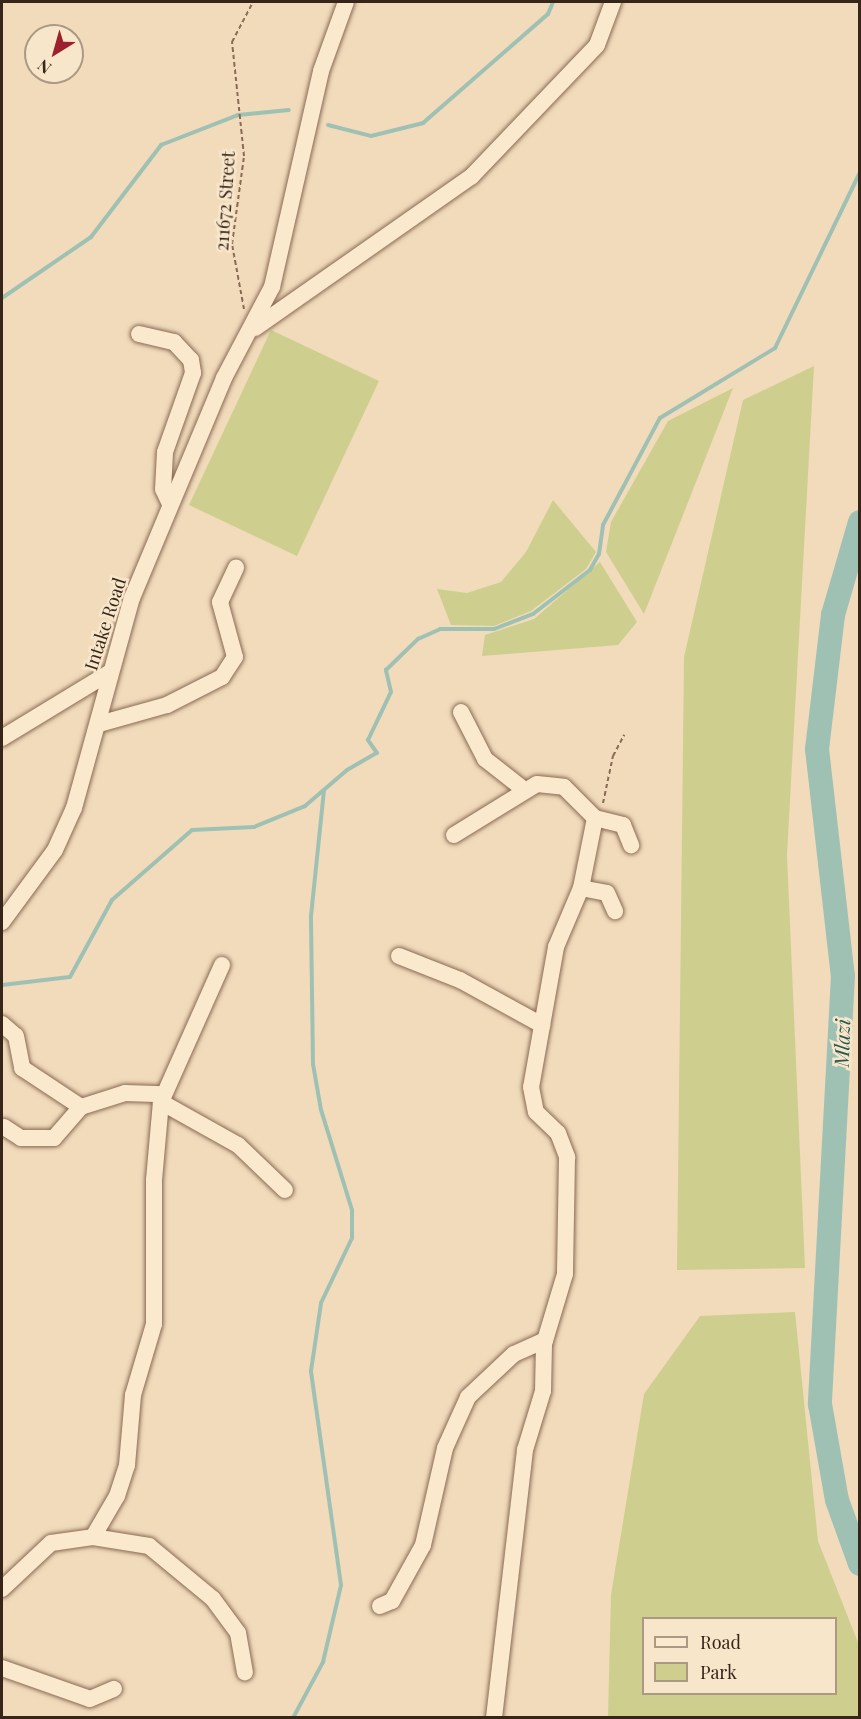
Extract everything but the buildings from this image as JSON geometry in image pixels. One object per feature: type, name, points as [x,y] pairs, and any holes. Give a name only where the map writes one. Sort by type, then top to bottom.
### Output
[{"type":"street","points":[[253,332],[285,243],[321,71],[346,2]]},
{"type":"street","points":[[253,332],[471,177],[597,45],[613,2]]},
{"type":"street","name":"Intake Road","points":[[2,922],[55,850],[74,808],[99,724],[109,673],[170,504],[224,378],[253,332]]},
{"type":"street","points":[[140,334],[174,342],[191,360],[193,373],[165,452],[163,489],[170,504]]},
{"type":"street","points":[[99,724],[167,705],[222,677],[234,657],[220,602],[236,568]]},
{"type":"street","points":[[2,738],[109,673]]},
{"type":"street","points":[[460,712],[485,759],[522,788]]},
{"type":"street","points":[[454,835],[522,788],[551,783],[564,788],[594,818],[623,825],[631,845]]},
{"type":"street","points":[[494,1718],[516,1509],[525,1450],[543,1391],[545,1340],[565,1274],[568,1176],[558,1133],[532,1103],[542,1025],[556,947],[581,888],[594,818]]},
{"type":"street","points":[[581,888],[607,893],[615,911]]},
{"type":"street","points":[[399,956],[460,980],[542,1025]]},
{"type":"street","points":[[93,1537],[106,1520],[127,1465],[133,1395],[154,1324],[154,1180],[162,1098],[222,965]]},
{"type":"street","points":[[2,1024],[16,1036],[22,1068],[81,1107]]},
{"type":"street","points":[[4,1127],[21,1138],[54,1138],[81,1107],[125,1093],[162,1098],[247,1152],[285,1190]]},
{"type":"street","points":[[380,1606],[392,1601],[423,1545],[445,1448],[468,1397],[514,1354],[545,1340]]},
{"type":"street","points":[[2,1589],[51,1543],[93,1537],[149,1546],[213,1599],[238,1633],[245,1672]]},
{"type":"street","points":[[2,1668],[90,1699],[114,1689]]},
{"type":"path","name":"211672 Street","points":[[253,2],[231,54],[244,156],[232,244],[253,332]]},
{"type":"path","points":[[594,818],[624,735]]},
{"type":"green space","points":[[271,330],[379,381],[297,556],[189,505]]},
{"type":"green space","points":[[814,366],[787,855],[805,1268],[677,1270],[684,657],[743,400]]},
{"type":"green space","points":[[733,388],[644,614],[606,552],[611,522],[668,421]]},
{"type":"green space","points":[[553,500],[596,552],[586,569],[531,611],[494,626],[451,625],[437,589],[467,593],[501,582],[526,552]]},
{"type":"green space","points":[[600,562],[637,622],[618,645],[482,656],[485,635],[534,619]]},
{"type":"green space","points":[[795,1312],[818,1541],[859,1645],[859,1717],[608,1717],[611,1595],[644,1394],[700,1316]]},
{"type":"waterway","points":[[328,125],[371,136],[423,123],[548,14],[553,2]]},
{"type":"waterway","points":[[2,298],[91,237],[161,145],[238,115],[289,110]]},
{"type":"waterway","points":[[2,985],[70,977],[112,900],[192,830],[254,827],[305,806],[347,770],[377,753],[368,740],[391,692],[386,670],[418,639],[440,629],[494,629],[533,614],[590,570],[599,554],[603,525],[660,418],[775,348],[860,172]]},
{"type":"waterway","name":"Mlazi","points":[[860,522],[833,615],[817,749],[843,976],[820,1404],[837,1500],[860,1564]]},
{"type":"waterway","points":[[293,1718],[323,1662],[341,1585],[311,1371],[321,1303],[352,1238],[352,1210],[321,1110],[313,1064],[311,916],[324,791]]}]
